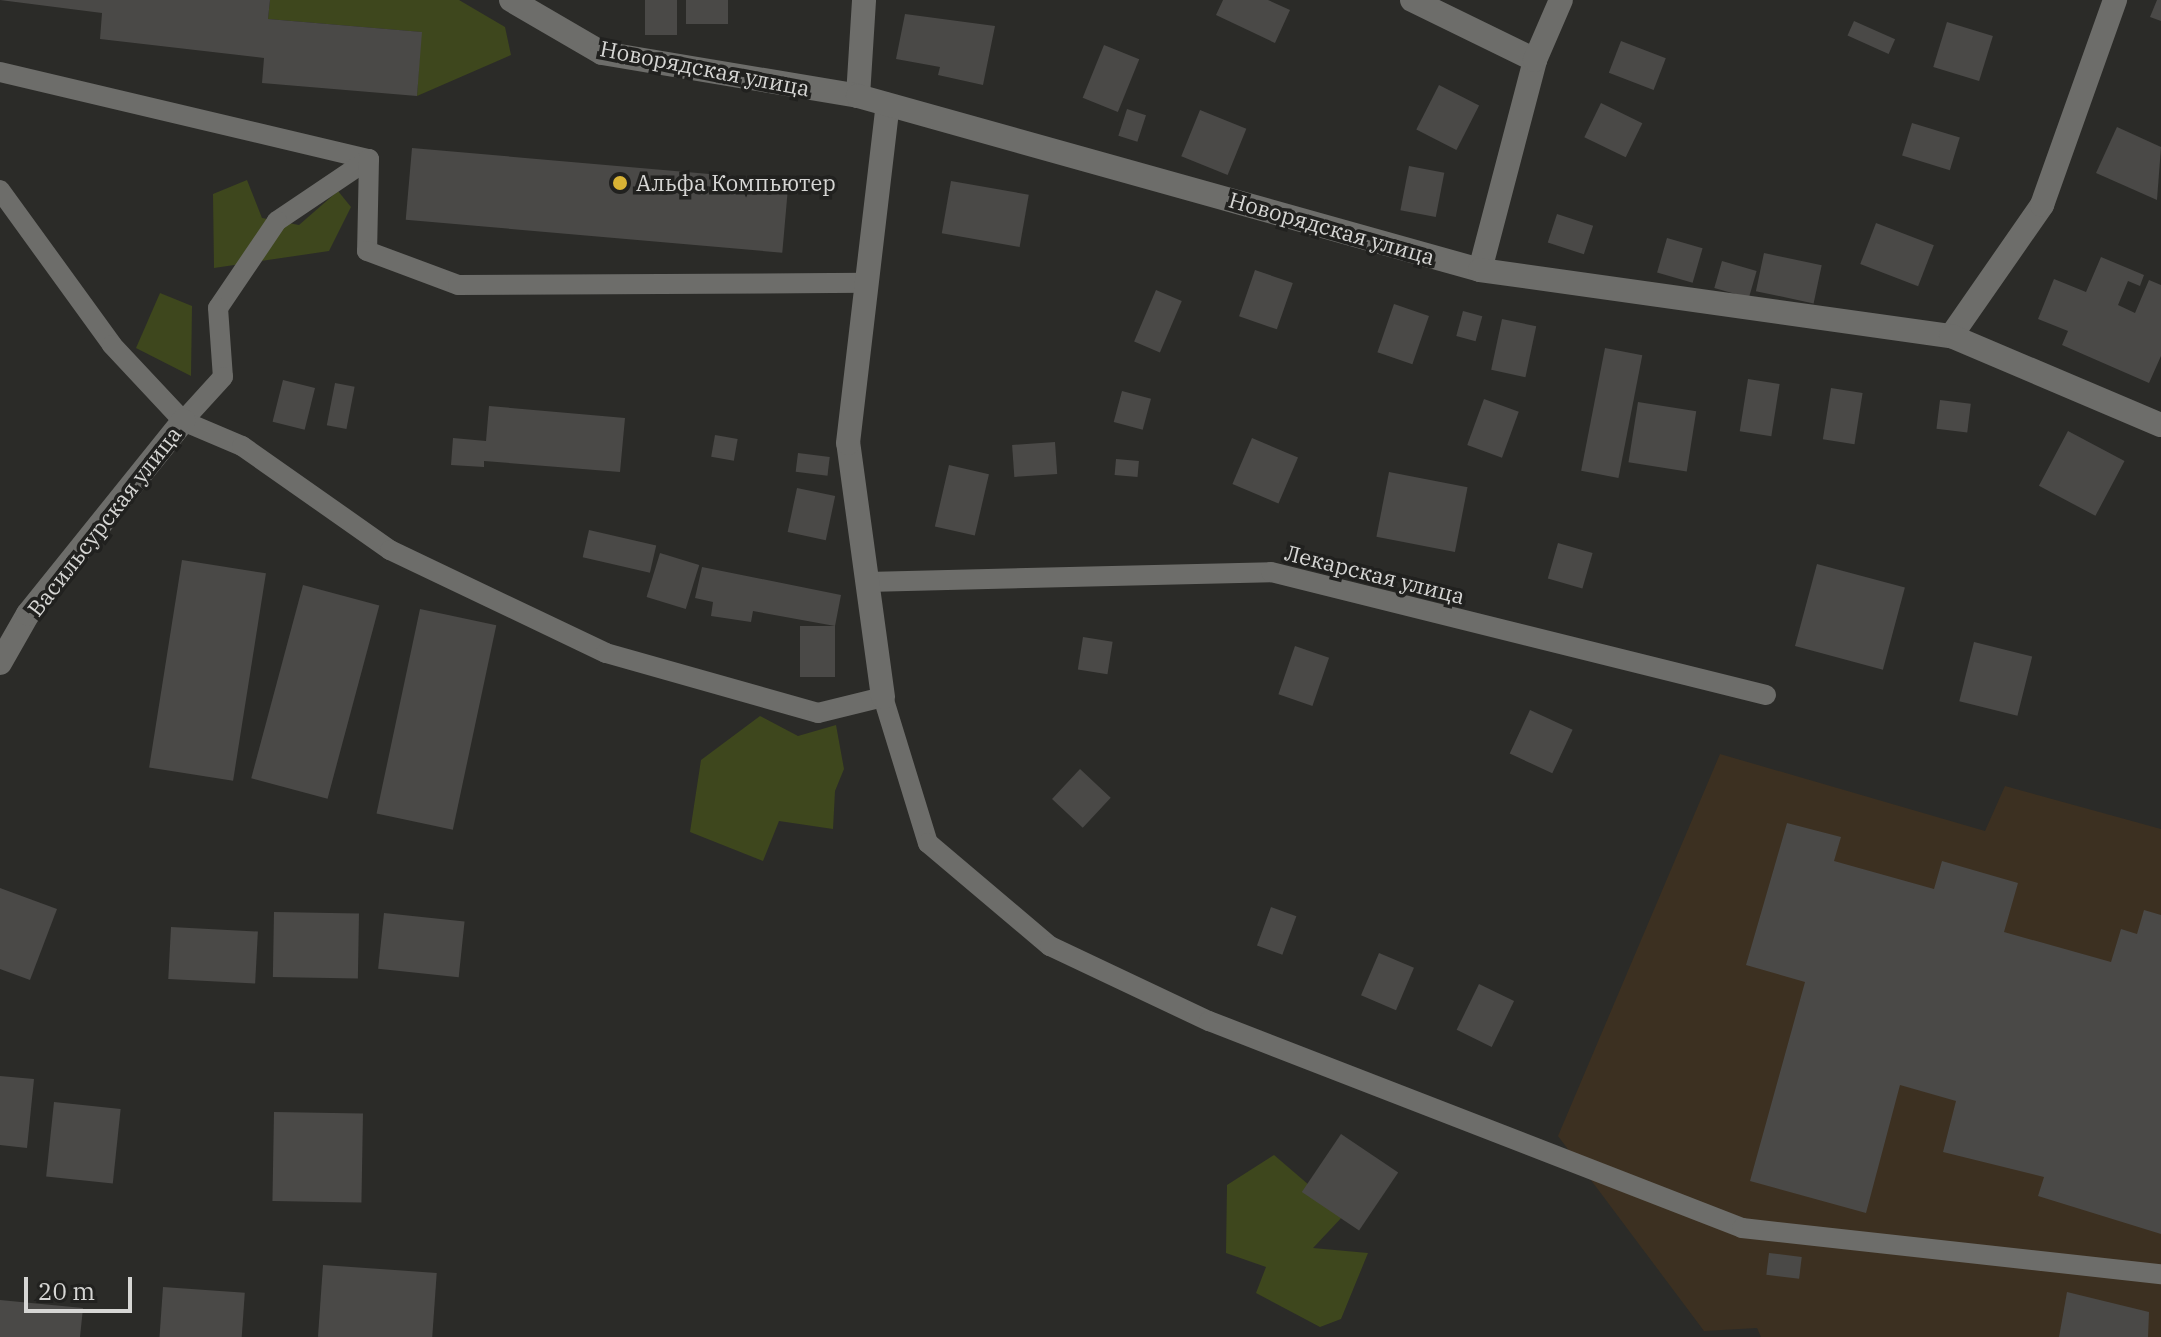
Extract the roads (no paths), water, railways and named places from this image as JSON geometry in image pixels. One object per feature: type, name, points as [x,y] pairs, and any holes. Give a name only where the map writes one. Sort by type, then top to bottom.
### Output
[{"type":"street","name":"Новорядская улица","points":[[511,0],[602,53],[858,96],[1480,270],[1951,336],[2161,425]]},
{"type":"street","points":[[858,96],[864,0]]},
{"type":"street","points":[[1412,0],[1535,60]]},
{"type":"street","points":[[1480,270],[1535,60],[1561,0]]},
{"type":"street","points":[[1951,336],[2042,205],[2115,0]]},
{"type":"street","points":[[883,697],[848,443],[888,105]]},
{"type":"street","name":"Васильсурская улица","points":[[0,663],[28,614],[183,421]]},
{"type":"lane","points":[[0,72],[369,159]]},
{"type":"lane","points":[[369,159],[367,251],[458,285],[867,283]]},
{"type":"lane","points":[[183,421],[223,377],[218,308],[277,221],[369,159]]},
{"type":"lane","points":[[0,190],[112,345],[183,421],[242,446],[390,550],[606,653],[818,713],[883,697],[928,843],[1050,946],[1209,1021],[1742,1228],[2161,1274]]},
{"type":"lane","name":"Лекарская улица","points":[[867,582],[1271,572],[1766,695]]},
{"type":"place","name":"Альфа Компьютер","points":[[620,183]]}]
